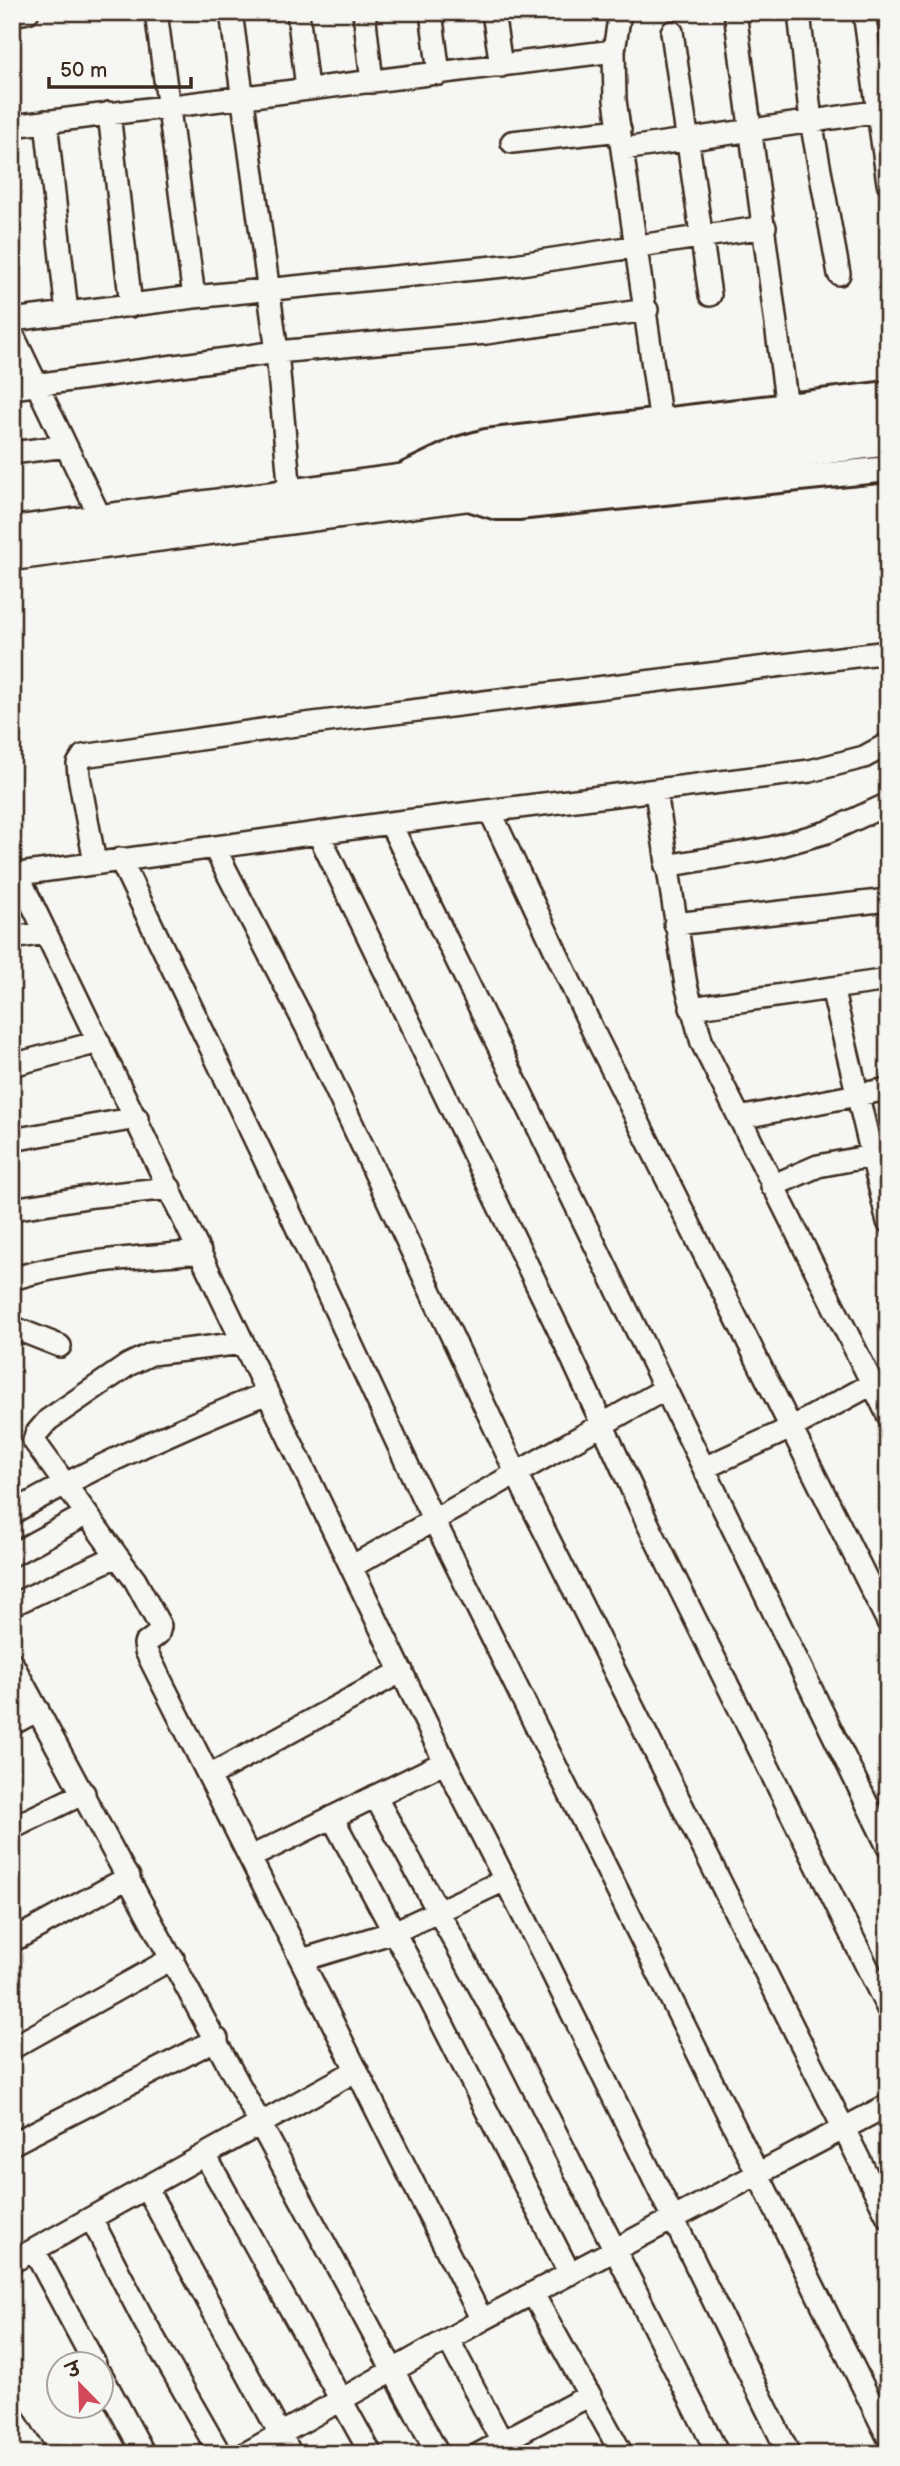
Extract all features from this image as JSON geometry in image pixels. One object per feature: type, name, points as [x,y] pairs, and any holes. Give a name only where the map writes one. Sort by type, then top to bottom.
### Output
[{"type":"main road","points":[[12,556],[103,532],[290,493],[401,478],[471,488],[888,416]]},
{"type":"main road","points":[[12,531],[103,532],[888,441]]},
{"type":"street","points":[[12,15],[28,12]]},
{"type":"street","points":[[156,12],[194,297]]},
{"type":"street","points":[[231,12],[277,352],[290,493]]},
{"type":"street","points":[[298,12],[307,89]]},
{"type":"street","points":[[364,12],[372,82]]},
{"type":"street","points":[[431,12],[439,74]]},
{"type":"street","points":[[493,12],[501,66]]},
{"type":"street","points":[[620,12],[613,72],[661,423]]},
{"type":"street","points":[[734,12],[765,227],[787,408]]},
{"type":"street","points":[[799,12],[811,121],[839,274]]},
{"type":"street","points":[[864,12],[883,110],[888,183]]},
{"type":"street","points":[[672,32],[710,295]]},
{"type":"street","points":[[12,126],[168,106],[242,100],[307,89],[614,51]]},
{"type":"street","points":[[512,142],[689,139],[883,110]]},
{"type":"street","points":[[109,113],[131,306]]},
{"type":"street","points":[[46,121],[67,313]]},
{"type":"street","points":[[12,320],[194,297],[267,292],[514,265],[765,227]]},
{"type":"street","points":[[12,388],[277,352],[485,333],[647,310]]},
{"type":"street","points":[[12,333],[66,446],[103,532]]},
{"type":"street","points":[[401,478],[458,450],[486,442],[888,394]]},
{"type":"street","points":[[12,453],[66,446]]},
{"type":"street","points":[[471,488],[497,507],[518,507],[888,469]]},
{"type":"street","points":[[95,863],[79,776],[78,764],[83,756],[289,726],[888,652]]},
{"type":"street","points":[[789,2454],[445,1762],[170,1188],[15,875],[390,823],[810,771],[864,757],[888,744]]},
{"type":"street","points":[[656,792],[691,1008],[702,1043],[888,1415]]},
{"type":"street","points":[[666,866],[782,845],[827,832],[888,804]]},
{"type":"street","points":[[490,811],[593,1031],[888,1622]]},
{"type":"street","points":[[390,823],[888,1847]]},
{"type":"street","points":[[318,833],[647,1522],[888,2009]]},
{"type":"street","points":[[214,847],[306,1026],[517,1475],[888,2217]]},
{"type":"street","points":[[120,859],[433,1519],[888,2437]]},
{"type":"street","points":[[676,924],[888,900]]},
{"type":"street","points":[[12,938],[46,933]]},
{"type":"street","points":[[691,1008],[888,980]]},
{"type":"street","points":[[832,988],[856,1094],[879,1155],[888,1222]]},
{"type":"street","points":[[12,1065],[99,1042]]},
{"type":"street","points":[[739,1118],[888,1090]]},
{"type":"street","points":[[12,1140],[136,1118]]},
{"type":"street","points":[[772,1186],[818,1166],[879,1155]]},
{"type":"street","points":[[12,1209],[170,1188]]},
{"type":"street","points":[[12,1279],[43,1270],[102,1261],[200,1252]]},
{"type":"street","points":[[12,1327],[60,1346]]},
{"type":"street","points":[[243,1343],[151,1354],[128,1365],[48,1420],[36,1433],[34,1441],[117,1556],[159,1622],[160,1629],[145,1644],[146,1651],[211,1775],[482,2320]]},
{"type":"street","points":[[704,1468],[791,1428],[872,1384]]},
{"type":"street","points":[[351,1567],[665,1389]]},
{"type":"street","points":[[12,1513],[64,1483],[174,1431],[267,1392]]},
{"type":"street","points":[[12,1555],[85,1515]]},
{"type":"street","points":[[12,1605],[117,1556]]},
{"type":"street","points":[[12,1663],[217,2039],[438,2454]]},
{"type":"street","points":[[211,1775],[402,1671]]},
{"type":"street","points":[[12,1724],[38,1710]]},
{"type":"street","points":[[251,1857],[445,1762]]},
{"type":"street","points":[[12,1828],[84,1793]]},
{"type":"street","points":[[375,1796],[513,2048],[719,2454]]},
{"type":"street","points":[[332,1817],[570,2274]]},
{"type":"street","points":[[12,1941],[129,1877]]},
{"type":"street","points":[[302,1960],[394,1932],[505,1880]]},
{"type":"street","points":[[12,2048],[173,1958]]},
{"type":"street","points":[[12,2144],[217,2039]]},
{"type":"street","points":[[12,2262],[35,2252],[147,2189],[261,2121],[358,2070]]},
{"type":"street","points":[[245,2454],[482,2320],[888,2105]]},
{"type":"street","points":[[205,2155],[371,2454]]},
{"type":"street","points":[[147,2189],[291,2454]]},
{"type":"street","points":[[92,2220],[143,2319],[220,2454]]},
{"type":"street","points":[[35,2252],[88,2350]]},
{"type":"street","points":[[533,2294],[622,2454]]},
{"type":"street","points":[[448,2339],[502,2442]]},
{"type":"street","points":[[479,2454],[590,2395]]},
{"type":"street","points":[[116,2402],[144,2454]]},
{"type":"street","points":[[12,2415],[35,2454]]}]
